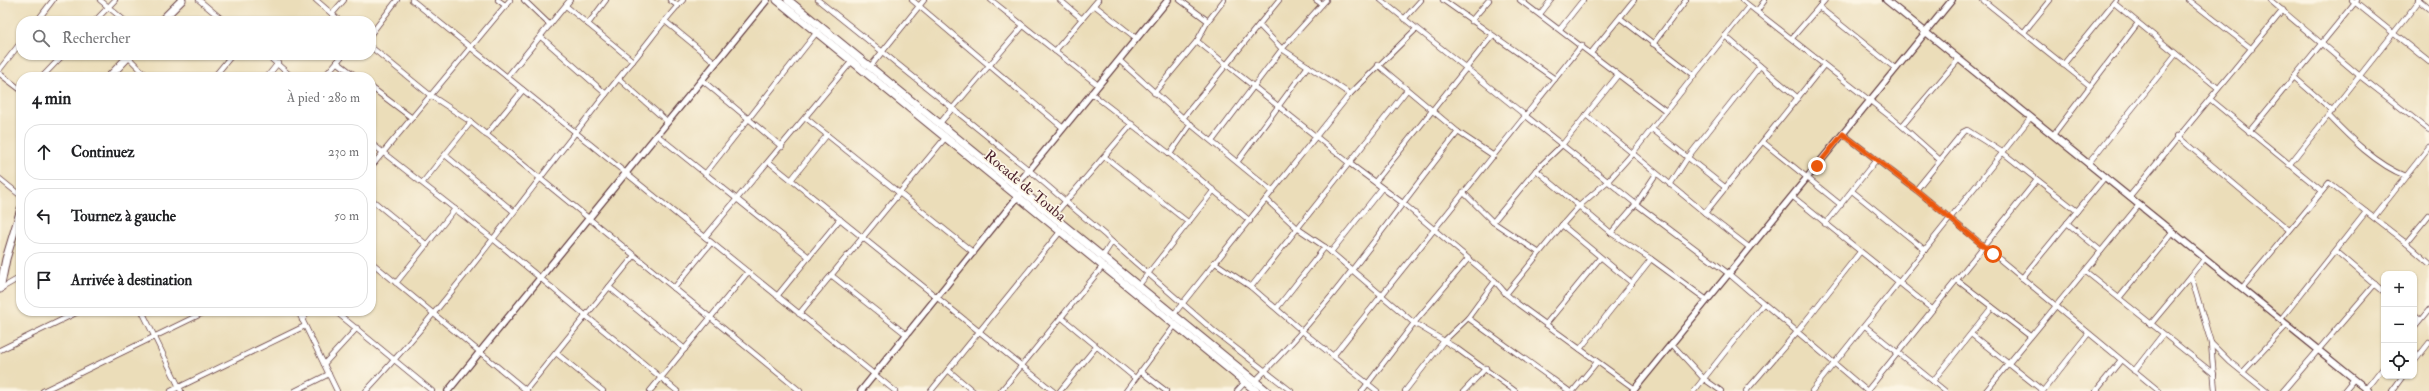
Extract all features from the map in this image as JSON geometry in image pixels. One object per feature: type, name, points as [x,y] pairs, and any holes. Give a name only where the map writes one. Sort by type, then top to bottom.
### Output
[{"type":"main road","points":[[166,16],[182,0]]},
{"type":"main road","name":"Rocade de Touba","points":[[777,0],[946,136],[1053,216],[1139,284],[1267,391]]},
{"type":"main road","name":"Rocade de Touba","points":[[788,0],[1016,186],[1021,193],[1060,232],[1176,324],[1246,381],[1256,391]]},
{"type":"main road","points":[[114,72],[125,60]]},
{"type":"main road","points":[[0,289],[6,259],[16,226]]},
{"type":"street","points":[[41,16],[52,0]]},
{"type":"street","points":[[100,0],[119,16]]},
{"type":"street","points":[[100,16],[115,0]]},
{"type":"street","points":[[200,0],[218,16]]},
{"type":"street","points":[[316,0],[334,16]]},
{"type":"street","points":[[332,14],[344,0]]},
{"type":"street","points":[[376,27],[397,0]]},
{"type":"street","points":[[412,0],[471,46],[522,90],[575,131],[625,174],[895,391]]},
{"type":"street","points":[[498,0],[506,6]]},
{"type":"street","points":[[376,161],[510,0]]},
{"type":"street","points":[[524,0],[550,25]]},
{"type":"street","points":[[507,77],[570,0]]},
{"type":"street","points":[[588,24],[606,0]]},
{"type":"street","points":[[670,0],[678,6]]},
{"type":"street","points":[[366,391],[394,361],[493,239],[575,131],[683,0]]},
{"type":"street","points":[[448,391],[767,0]]},
{"type":"street","points":[[818,0],[1029,170],[1182,304],[1292,391]]},
{"type":"street","points":[[912,0],[990,64],[1062,127]]},
{"type":"street","points":[[870,67],[924,0]]},
{"type":"street","points":[[991,0],[1098,86]]},
{"type":"street","points":[[1060,0],[1082,19]]},
{"type":"street","points":[[1055,51],[1098,0]]},
{"type":"street","points":[[1016,186],[1062,127],[1098,86],[1168,0]]},
{"type":"street","points":[[1180,0],[1208,21]]},
{"type":"street","points":[[1154,93],[1197,41],[1208,21],[1224,0]]},
{"type":"street","points":[[1183,118],[1225,65],[1280,0]]},
{"type":"street","points":[[1213,140],[1255,87],[1282,49],[1324,2],[1316,0]]},
{"type":"street","points":[[1381,0],[1416,30],[1526,115],[1636,204],[1729,274],[1867,391],[2037,180]]},
{"type":"street","points":[[1404,19],[1421,0]]},
{"type":"street","points":[[1443,0],[1555,79]]},
{"type":"street","points":[[1471,21],[1490,0]]},
{"type":"street","points":[[1520,0],[1582,45],[1666,111]]},
{"type":"street","points":[[1540,14],[1551,0]]},
{"type":"street","points":[[1560,29],[1583,0]]},
{"type":"street","points":[[1591,53],[1634,0]]},
{"type":"street","points":[[1653,44],[1686,0]]},
{"type":"street","points":[[1742,0],[1902,126],[1940,160]]},
{"type":"street","points":[[1757,11],[1765,0]]},
{"type":"street","points":[[1792,38],[1825,0]]},
{"type":"street","points":[[1886,0],[2368,390],[2381,370]]},
{"type":"street","points":[[1197,41],[1349,163],[1404,204],[1432,230],[1496,281],[1506,294],[1634,390],[1952,0]]},
{"type":"street","points":[[1982,0],[2089,85]]},
{"type":"street","points":[[2024,32],[2050,0]]},
{"type":"street","points":[[2189,0],[2252,49]]},
{"type":"street","points":[[2270,0],[2360,77],[2429,130]]},
{"type":"street","points":[[2063,64],[2115,1],[2138,23],[2218,88]]},
{"type":"street","points":[[2249,132],[2354,1],[2429,62]]},
{"type":"street","points":[[2288,165],[2360,77],[2418,1],[2429,9]]},
{"type":"street","points":[[1094,5],[1136,38]]},
{"type":"street","points":[[566,6],[634,61]]},
{"type":"street","points":[[1506,294],[1538,252],[1578,207],[1608,181],[1632,154],[1749,6]]},
{"type":"street","points":[[1819,7],[1896,69]]},
{"type":"street","points":[[2129,197],[2283,10]]},
{"type":"street","points":[[1620,18],[1694,75]]},
{"type":"street","points":[[665,21],[716,63]]},
{"type":"street","points":[[2053,135],[2089,85],[2138,23]]},
{"type":"street","points":[[1259,25],[1282,49],[1350,94]]},
{"type":"street","points":[[940,124],[1023,26]]},
{"type":"street","points":[[1174,314],[1214,262],[1250,221],[1316,135],[1350,94],[1378,65],[1416,30]]},
{"type":"street","points":[[705,174],[817,32]]},
{"type":"street","points":[[1375,182],[1492,36]]},
{"type":"street","points":[[1725,36],[1798,98]]},
{"type":"street","points":[[541,37],[606,94]]},
{"type":"street","points":[[1333,356],[1432,230],[1494,156],[1582,45]]},
{"type":"street","points":[[0,69],[16,48]]},
{"type":"street","points":[[376,51],[430,95],[471,122],[800,391]]},
{"type":"street","points":[[2088,164],[2176,54]]},
{"type":"street","points":[[1902,126],[1959,59]]},
{"type":"street","points":[[47,72],[58,60]]},
{"type":"street","points":[[133,60],[143,72]]},
{"type":"street","points":[[218,72],[228,60]]},
{"type":"street","points":[[274,60],[287,72]]},
{"type":"street","points":[[1118,60],[1183,118],[1213,140],[1272,191]]},
{"type":"street","points":[[705,237],[782,147],[852,61]]},
{"type":"street","points":[[328,72],[337,62],[350,72]]},
{"type":"street","points":[[271,72],[278,63]]},
{"type":"street","points":[[1378,65],[1407,90],[1434,110],[1458,132],[1494,156]]},
{"type":"street","points":[[1705,213],[1824,65]]},
{"type":"street","points":[[1238,161],[1308,66]]},
{"type":"street","points":[[1670,185],[1688,157],[1760,66]]},
{"type":"street","points":[[0,74],[16,86]]},
{"type":"street","points":[[1493,222],[1536,170],[1562,145],[1618,74]]},
{"type":"street","points":[[2294,77],[2333,111]]},
{"type":"street","points":[[619,78],[668,122]]},
{"type":"street","points":[[702,80],[782,147]]},
{"type":"street","points":[[486,135],[522,90]]},
{"type":"street","points":[[1252,287],[1407,90]]},
{"type":"street","points":[[376,91],[412,118]]},
{"type":"street","points":[[1091,93],[1170,154],[1250,221]]},
{"type":"street","points":[[2210,99],[2288,165],[2322,190]]},
{"type":"street","points":[[1586,115],[1656,174],[1750,248]]},
{"type":"street","points":[[2329,116],[2364,149],[2387,166],[2406,176]]},
{"type":"street","points":[[1812,391],[2031,117]]},
{"type":"street","points":[[806,118],[974,253]]},
{"type":"street","points":[[423,182],[471,122]]},
{"type":"street","points":[[1053,216],[1132,124]]},
{"type":"street","points":[[1170,154],[1191,124]]},
{"type":"street","points":[[1652,129],[1726,188]]},
{"type":"street","points":[[1916,190],[1967,130],[2002,152],[2077,211]]},
{"type":"street","points":[[1255,381],[1302,331],[1404,204],[1458,132]]},
{"type":"street","points":[[1843,134],[1916,190],[2088,334],[2159,391]]},
{"type":"street","points":[[657,135],[736,200],[809,257]]},
{"type":"street","points":[[791,180],[827,135]]},
{"type":"street","points":[[800,314],[946,136]]},
{"type":"street","points":[[2178,136],[2289,230]]},
{"type":"street","points":[[1763,142],[1808,176],[1841,205]]},
{"type":"street","points":[[376,147],[423,182],[455,210],[493,239],[677,391]]},
{"type":"street","points":[[2374,217],[2429,148]]},
{"type":"street","points":[[445,155],[513,211]]},
{"type":"street","points":[[1105,157],[1188,223]]},
{"type":"street","points":[[1825,224],[1876,160]]},
{"type":"street","points":[[769,162],[1053,391]]},
{"type":"street","points":[[1536,170],[1578,207],[1707,300]]},
{"type":"street","points":[[1611,232],[1636,204],[1656,174]]},
{"type":"street","points":[[2022,278],[2105,177]]},
{"type":"street","points":[[0,179],[16,192]]},
{"type":"street","points":[[2242,288],[2322,190],[2330,183],[2406,243],[2429,264]]},
{"type":"street","points":[[1331,252],[1382,188]]},
{"type":"street","points":[[1139,284],[1214,190]]},
{"type":"street","points":[[1852,191],[1925,250]]},
{"type":"street","points":[[1463,192],[1493,222],[1538,252]]},
{"type":"street","points":[[861,391],[1021,193]]},
{"type":"street","points":[[1792,196],[1860,252],[1900,281],[1932,309]]},
{"type":"street","points":[[1266,200],[1297,228],[1325,247],[1352,269],[1380,295],[1414,323],[1486,368],[1515,391]]},
{"type":"street","points":[[376,203],[427,245]]},
{"type":"street","points":[[1986,391],[2139,204]]},
{"type":"street","points":[[396,283],[455,210]]},
{"type":"street","points":[[2281,319],[2366,212]]},
{"type":"street","points":[[2406,243],[2429,215]]},
{"type":"street","points":[[777,296],[840,219]]},
{"type":"street","points":[[2067,223],[2101,251]]},
{"type":"street","points":[[1562,225],[1600,258],[1632,282]]},
{"type":"street","points":[[931,391],[1060,232]]},
{"type":"street","points":[[2119,298],[2173,232]]},
{"type":"street","points":[[1103,256],[1112,242]]},
{"type":"street","points":[[674,288],[711,243]]},
{"type":"street","points":[[1277,308],[1325,247]]},
{"type":"street","points":[[2336,251],[2381,289]]},
{"type":"street","points":[[1746,391],[1798,332],[1860,252]]},
{"type":"street","points":[[376,266],[526,391],[634,256]]},
{"type":"street","points":[[1546,324],[1600,258]]},
{"type":"street","points":[[2150,325],[2204,258]]},
{"type":"street","points":[[1362,391],[1414,323],[1468,259]]},
{"type":"street","points":[[1580,349],[1651,259]]},
{"type":"street","points":[[1214,262],[1252,287],[1302,331],[1377,391]]},
{"type":"street","points":[[1001,391],[1103,266]]},
{"type":"street","points":[[2085,271],[2150,325],[2214,374]]},
{"type":"street","points":[[650,391],[748,272]]},
{"type":"street","points":[[831,275],[907,335]]},
{"type":"street","points":[[2191,276],[2211,342],[2215,391]]},
{"type":"street","points":[[0,289],[16,279]]},
{"type":"street","points":[[1957,280],[2030,336]]},
{"type":"street","points":[[1405,391],[1443,342],[1468,318],[1496,281]]},
{"type":"street","points":[[2283,391],[2375,284]]},
{"type":"street","points":[[609,287],[685,349]]},
{"type":"street","points":[[1694,391],[1763,304]]},
{"type":"street","points":[[1933,381],[1992,307]]},
{"type":"street","points":[[2417,324],[2429,311]]},
{"type":"street","points":[[0,350],[70,316]]},
{"type":"street","points":[[144,316],[180,389]]},
{"type":"street","points":[[43,391],[197,316]]},
{"type":"street","points":[[300,316],[337,391]]},
{"type":"street","points":[[302,320],[305,316]]},
{"type":"street","points":[[341,316],[432,391]]},
{"type":"street","points":[[1061,317],[1135,378]]},
{"type":"street","points":[[1468,318],[1569,391]]},
{"type":"street","points":[[1126,391],[1176,324]]},
{"type":"street","points":[[2243,372],[2287,325]]},
{"type":"street","points":[[170,391],[180,389],[305,326]]},
{"type":"street","points":[[1865,326],[1898,351],[1945,391]]},
{"type":"street","points":[[324,364],[357,328]]},
{"type":"street","points":[[1971,334],[2043,391],[2088,334]]},
{"type":"street","points":[[2134,371],[2163,334]]},
{"type":"street","points":[[2211,342],[2266,391]]},
{"type":"street","points":[[2417,358],[2429,343]]},
{"type":"street","points":[[1672,344],[1704,378],[1721,391]]},
{"type":"street","points":[[1060,391],[1096,347]]},
{"type":"street","points":[[556,353],[603,391]]},
{"type":"street","points":[[2096,391],[2121,360]]},
{"type":"street","points":[[1573,391],[1597,362]]},
{"type":"street","points":[[1464,391],[1486,368]]},
{"type":"street","points":[[948,370],[974,391]]},
{"type":"street","points":[[1140,371],[1166,391]]},
{"type":"street","points":[[295,391],[328,374]]},
{"type":"street","points":[[2344,391],[2354,379]]},
{"type":"street","points":[[2392,391],[2401,379]]},
{"type":"street","points":[[1237,391],[1246,381]]},
{"type":"street","points":[[56,385],[59,391]]},
{"type":"route","points":[[1817,166],[1843,134],[1916,190],[1993,254]]}]
